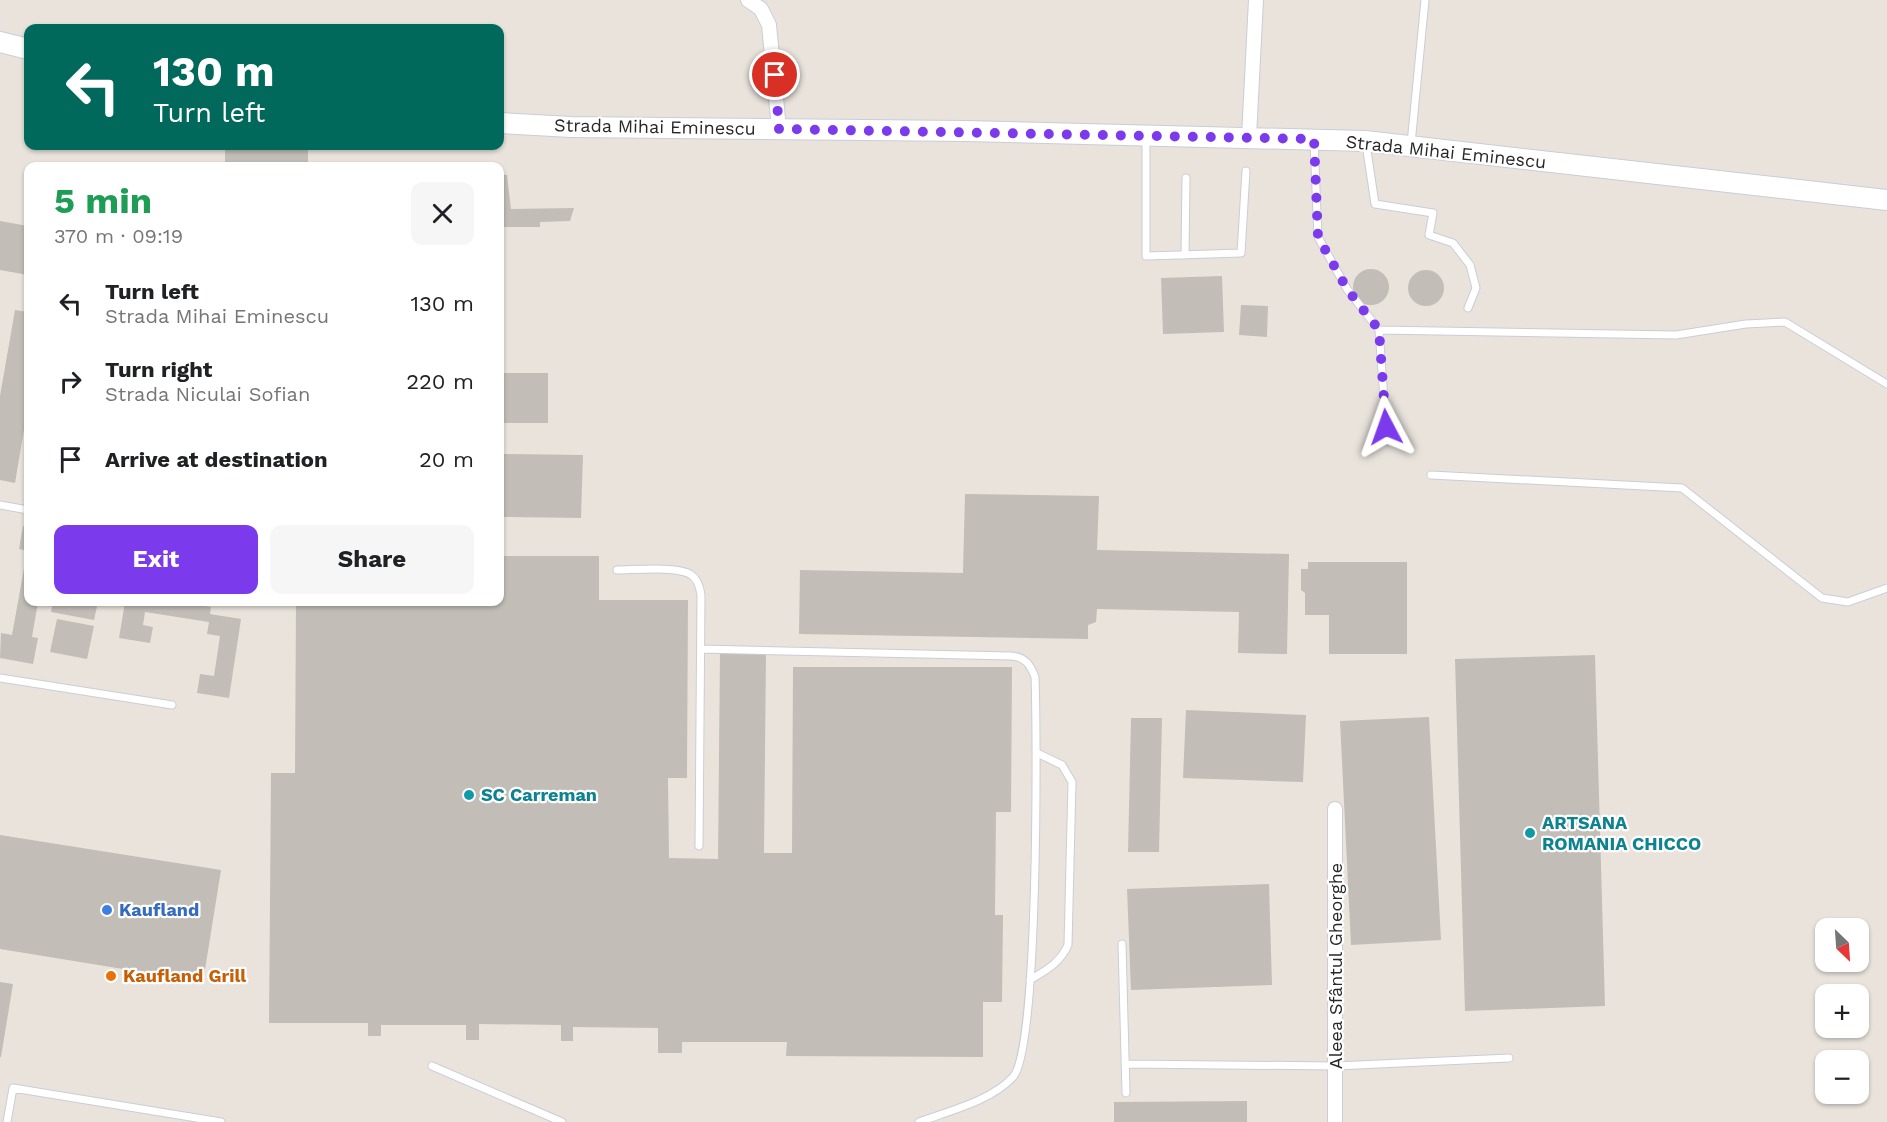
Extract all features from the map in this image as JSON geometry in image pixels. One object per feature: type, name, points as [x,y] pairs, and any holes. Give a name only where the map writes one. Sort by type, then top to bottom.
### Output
[{"type":"street","points":[[748,0],[761,9],[769,25],[779,129]]},
{"type":"street","points":[[1249,137],[1256,0]]},
{"type":"street","points":[[0,42],[24,48]]},
{"type":"street","name":"Strada Mihai Eminescu","points":[[504,123],[571,127],[1146,135],[1365,141],[1887,201]]},
{"type":"street","name":"Aleea Sfântul Gheorghe","points":[[1335,809],[1335,1122]]},
{"type":"lane","points":[[1411,147],[1425,0]]},
{"type":"lane","points":[[1146,135],[1146,256],[1241,253],[1246,171]]},
{"type":"lane","points":[[1314,139],[1318,237],[1347,289],[1379,330],[1386,427]]},
{"type":"lane","points":[[1365,141],[1375,204],[1433,213],[1430,234],[1453,243],[1470,266],[1476,288],[1468,308]]},
{"type":"lane","points":[[1185,255],[1186,178]]},
{"type":"lane","points":[[1379,330],[1676,335],[1746,324],[1785,322],[1887,384]]},
{"type":"lane","points":[[1431,475],[1682,488],[1822,598],[1848,602],[1887,588]]},
{"type":"lane","points":[[0,505],[24,509]]},
{"type":"lane","points":[[617,570],[675,571],[690,574],[699,583],[701,595],[699,846]]},
{"type":"lane","points":[[701,650],[1022,657],[1031,667],[1035,677],[1037,753],[1030,980],[1023,1053],[1015,1076],[995,1092],[919,1122]]},
{"type":"lane","points":[[0,678],[172,705]]},
{"type":"lane","points":[[1030,980],[1055,964],[1063,956],[1068,945],[1072,782],[1062,765],[1037,753]]},
{"type":"lane","points":[[1122,944],[1126,1094]]},
{"type":"lane","points":[[1125,1064],[1336,1066],[1509,1058]]},
{"type":"lane","points":[[432,1066],[562,1122]]},
{"type":"lane","points":[[7,1122],[13,1088],[221,1122]]},
{"type":"building","points":[[225,150],[308,150],[308,162],[225,162]]},
{"type":"building","points":[[504,175],[507,175],[511,209],[574,208],[570,221],[540,222],[540,227],[504,227]]},
{"type":"building","points":[[0,221],[24,225],[24,274],[0,270]]},
{"type":"building","points":[[1371,269],[1384,274],[1389,287],[1384,300],[1371,305],[1358,300],[1353,287],[1358,274]]},
{"type":"building","points":[[1426,270],[1439,275],[1444,288],[1439,301],[1426,306],[1413,301],[1408,288],[1413,275]]},
{"type":"building","points":[[1222,276],[1224,332],[1163,334],[1161,278]]},
{"type":"building","points":[[1241,305],[1268,306],[1267,337],[1239,335]]},
{"type":"building","points":[[15,310],[24,311],[24,430],[15,483],[0,480],[0,396]]},
{"type":"building","points":[[504,373],[548,373],[548,423],[504,423]]},
{"type":"building","points":[[504,454],[583,455],[581,518],[504,517]]},
{"type":"building","points":[[965,494],[1099,496],[1097,550],[1289,554],[1287,654],[1238,653],[1239,612],[1097,609],[1096,622],[1088,625],[1088,639],[799,634],[800,570],[963,573]]},
{"type":"building","points":[[23,526],[24,550],[19,549]]},
{"type":"building","name":"SC Carreman","points":[[504,556],[599,556],[599,600],[688,600],[687,778],[668,778],[669,858],[718,859],[720,651],[766,651],[764,853],[792,853],[793,667],[1012,667],[1011,812],[996,812],[995,915],[1003,915],[1002,1002],[983,1002],[983,1057],[786,1056],[787,1042],[682,1042],[682,1053],[658,1053],[658,1028],[573,1027],[573,1041],[561,1041],[561,1025],[479,1024],[479,1040],[466,1040],[466,1025],[381,1025],[381,1036],[368,1036],[368,1023],[269,1023],[271,773],[295,773],[296,606],[504,606]]},
{"type":"building","points":[[1308,562],[1407,562],[1407,654],[1329,654],[1329,615],[1305,615],[1305,593],[1301,590],[1301,569],[1308,569]]},
{"type":"building","points":[[24,569],[24,606],[37,606],[32,637],[38,638],[33,664],[0,658],[1,633],[12,635]]},
{"type":"building","points":[[52,606],[97,606],[94,620],[51,612]]},
{"type":"building","points":[[124,606],[204,606],[211,607],[210,614],[241,619],[229,698],[197,693],[200,674],[214,676],[220,636],[207,634],[209,622],[145,612],[143,625],[153,627],[150,643],[119,638]]},
{"type":"building","points":[[57,619],[94,626],[87,659],[50,652]]},
{"type":"building","name":"ARTSANA ROMANIA CHICCO","points":[[1595,655],[1605,1006],[1465,1011],[1455,659]]},
{"type":"building","points":[[1186,710],[1306,715],[1303,782],[1183,778]]},
{"type":"building","points":[[1429,717],[1441,940],[1351,945],[1340,721]]},
{"type":"building","points":[[1131,718],[1162,718],[1159,852],[1128,852]]},
{"type":"building","name":"Kaufland","points":[[0,835],[221,870],[203,982],[0,949]]},
{"type":"building","points":[[1269,884],[1272,985],[1131,990],[1127,889]]},
{"type":"building","points":[[0,982],[13,984],[1,1057],[0,1057]]},
{"type":"building","points":[[1247,1101],[1247,1122],[1114,1122],[1114,1102]]},
{"type":"place","name":"SC Carreman","points":[[469,795]]},
{"type":"place","name":"ARTSANA ROMANIA CHICCO","points":[[1530,833]]},
{"type":"place","name":"Kaufland","points":[[107,910]]},
{"type":"place","name":"Kaufland Grill","points":[[111,976]]},
{"type":"route","points":[[775,75],[779,129],[1314,139],[1318,237],[1347,289],[1379,330],[1386,427]]}]
